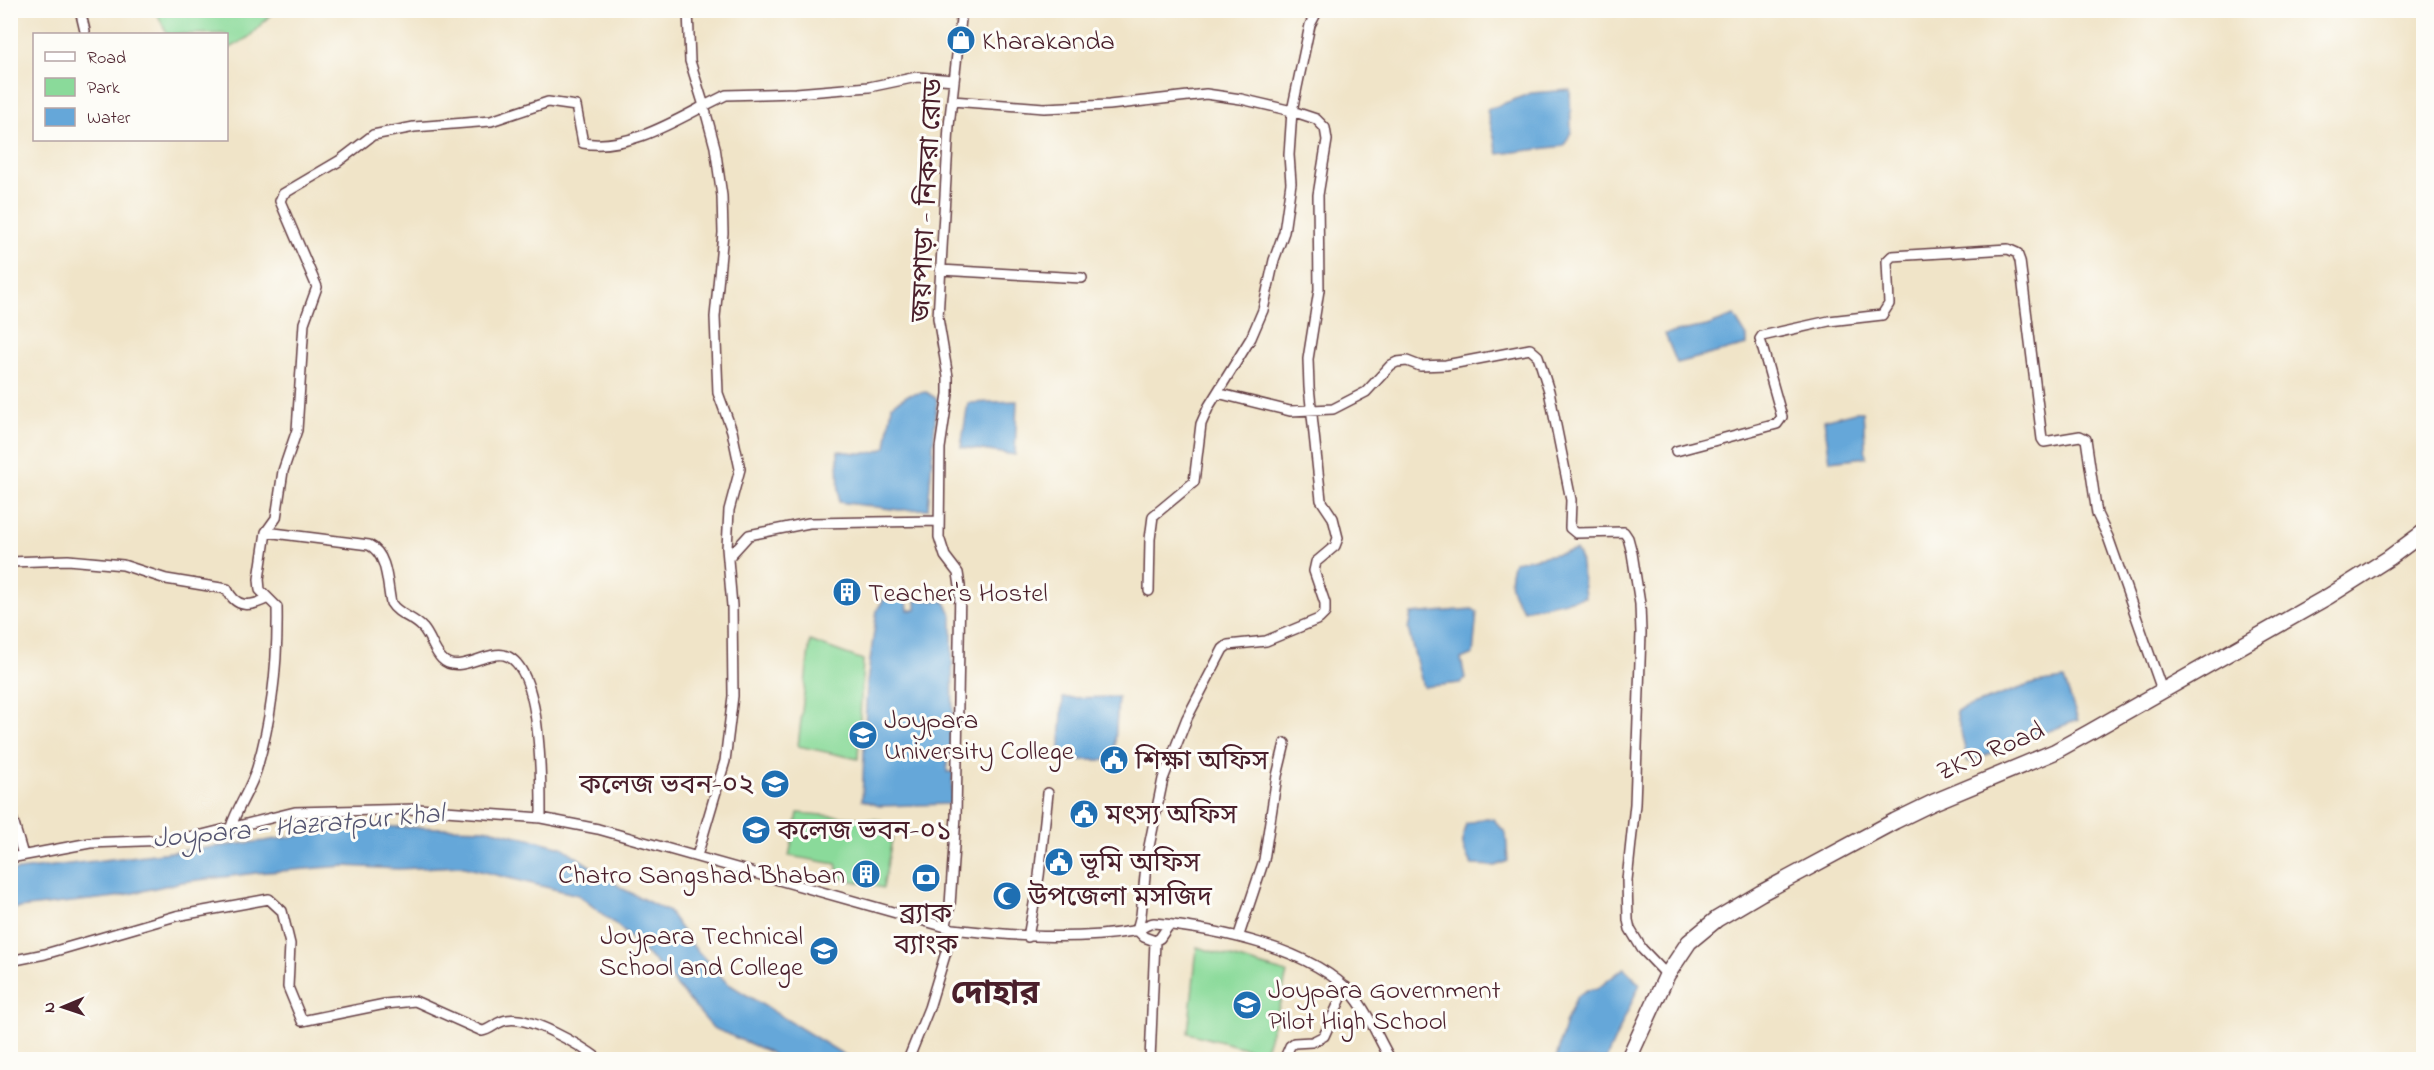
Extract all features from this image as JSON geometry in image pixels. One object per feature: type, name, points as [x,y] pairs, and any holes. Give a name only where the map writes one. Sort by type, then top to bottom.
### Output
[{"type":"main road","name":"ZKD Road","points":[[1628,1059],[1667,975],[1689,942],[1717,920],[1761,893],[1934,802],[2054,752],[2329,596],[2389,558],[2424,532]]},
{"type":"street","points":[[80,10],[85,31]]},
{"type":"street","points":[[688,10],[690,61],[715,147],[722,196],[723,233],[715,316],[718,393],[732,431],[740,469],[729,510],[728,558],[733,636],[733,696],[725,761],[697,856]]},
{"type":"street","name":"জয়পাড়া - নিকরা রোড","points":[[909,1057],[929,1008],[949,927],[956,816],[960,586],[958,573],[945,556],[941,546],[940,448],[948,394],[948,377],[938,318],[952,101],[962,10]]},
{"type":"street","points":[[1149,591],[1151,523],[1159,509],[1194,482],[1201,424],[1217,393],[1251,339],[1263,310],[1274,260],[1284,232],[1291,191],[1289,155],[1292,111],[1310,25],[1318,10]]},
{"type":"street","points":[[231,827],[257,770],[268,720],[277,638],[277,607],[260,590],[259,579],[266,532],[276,518],[283,471],[297,430],[304,323],[317,286],[280,201],[283,194],[339,161],[373,135],[414,127],[491,121],[548,102],[576,106],[582,143],[595,145],[638,136],[667,126],[726,95],[796,93],[869,87],[917,77],[954,80]]},
{"type":"street","points":[[952,101],[1044,108],[1110,105],[1206,94],[1241,99],[1292,111],[1316,119],[1325,128],[1327,140],[1318,195],[1319,290],[1308,359],[1321,500],[1333,518],[1338,538],[1335,546],[1316,562],[1314,571],[1325,603],[1325,613],[1319,619],[1266,641],[1235,643],[1223,649],[1187,718],[1163,779],[1147,856],[1141,915],[1137,930]]},
{"type":"street","points":[[1676,451],[1777,424],[1782,414],[1761,336],[1829,321],[1882,315],[1889,304],[1887,261],[1892,256],[2008,249],[2017,253],[2020,261],[2042,439],[2044,442],[2080,436],[2086,439],[2097,514],[2116,558],[2162,690]]},
{"type":"street","points":[[940,270],[1082,278]]},
{"type":"street","points":[[1217,393],[1290,411],[1333,409],[1366,392],[1391,365],[1397,362],[1407,361],[1420,366],[1446,365],[1515,351],[1530,349],[1536,353],[1549,391],[1567,472],[1572,500],[1570,528],[1576,533],[1624,532],[1632,554],[1640,604],[1641,633],[1635,804],[1627,880],[1628,920],[1630,929],[1642,949],[1667,975]]},
{"type":"street","points":[[728,558],[748,535],[809,523],[939,521]]},
{"type":"street","points":[[266,532],[377,549],[382,558],[394,609],[415,620],[425,629],[443,660],[449,664],[460,664],[500,654],[513,658],[521,667],[529,683],[542,766],[541,818]]},
{"type":"street","points":[[10,562],[68,560],[123,565],[166,579],[227,589],[231,598],[243,605],[257,604],[268,598]]},
{"type":"street","points":[[1239,935],[1264,860],[1277,776],[1285,743]]},
{"type":"street","points":[[10,770],[12,814],[23,855]]},
{"type":"street","points":[[1028,937],[1039,876],[1048,793]]},
{"type":"street","points":[[10,858],[90,843],[166,840],[202,835],[295,812],[418,809],[541,818],[598,829],[949,927],[1028,937],[1081,937],[1137,930],[1148,924],[1239,935],[1294,956],[1321,970],[1346,987],[1365,1011],[1391,1059]]},
{"type":"street","points":[[10,961],[45,954],[176,916],[269,898],[282,911],[290,944],[288,987],[302,1021],[385,1004],[415,1001],[482,1031],[503,1020],[519,1021],[561,1035],[600,1059]]},
{"type":"street","points":[[1137,930],[1144,937],[1155,941],[1161,938],[1169,925]]},
{"type":"street","points":[[1150,1059],[1155,941]]},
{"type":"street","points":[[1284,1059],[1290,1046],[1294,1043],[1312,1042],[1324,1036],[1346,987]]},
{"type":"green space","points":[[156,11],[274,11],[249,37],[228,49],[228,33],[167,33]]},
{"type":"green space","points":[[810,641],[863,660],[858,759],[798,746]]},
{"type":"green space","points":[[798,813],[881,820],[893,834],[883,888],[840,878],[836,864],[789,856]]},
{"type":"green space","points":[[1197,947],[1287,973],[1264,1053],[1188,1033]]},
{"type":"water","points":[[1570,90],[1571,132],[1564,146],[1498,154],[1487,110],[1531,93]]},
{"type":"water","points":[[1734,316],[1747,337],[1747,345],[1677,363],[1665,334],[1707,326]]},
{"type":"water","points":[[926,392],[937,399],[928,509],[899,510],[839,502],[838,451],[869,453],[886,447],[892,405],[908,395]]},
{"type":"water","points":[[1017,401],[1015,455],[961,447],[968,403]]},
{"type":"water","points":[[1863,412],[1866,457],[1830,461],[1824,420]]},
{"type":"water","points":[[1576,550],[1580,557],[1585,597],[1524,610],[1511,588],[1514,562]]},
{"type":"water","points":[[884,599],[907,600],[908,610],[916,610],[916,600],[944,601],[952,615],[953,756],[947,757],[947,772],[953,772],[951,804],[879,806],[862,800],[867,683],[877,610]]},
{"type":"water","points":[[1472,609],[1477,612],[1473,654],[1461,659],[1465,678],[1460,683],[1423,687],[1408,629],[1411,614]]},
{"type":"water","points":[[2064,679],[2078,720],[1968,762],[1956,711],[2035,683]]},
{"type":"water","points":[[1118,697],[1114,760],[1059,760],[1063,698]]},
{"type":"water","points":[[1486,818],[1493,819],[1506,833],[1508,861],[1496,866],[1472,865],[1463,845],[1464,830],[1466,824]]},
{"type":"water","points":[[360,826],[489,829],[562,847],[625,890],[669,912],[693,946],[727,983],[851,1059],[779,1059],[769,1052],[713,1028],[663,970],[619,927],[578,895],[460,866],[398,869],[344,866],[256,873],[182,882],[116,897],[11,909],[11,871],[264,841]]},
{"type":"water","points":[[1624,968],[1640,984],[1606,1059],[1556,1059],[1566,1021],[1577,996],[1587,990],[1597,989]]},
{"type":"place","name":"Kharakanda","points":[[961,40]]},
{"type":"place","name":"Teacher's Hostel","points":[[847,592]]},
{"type":"place","name":"Joypara University College","points":[[863,735]]},
{"type":"place","name":"শিক্ষা অফিস","points":[[1114,760]]},
{"type":"place","name":"কলেজ ভবন-০২","points":[[775,784]]},
{"type":"place","name":"মৎস্য অফিস","points":[[1084,814]]},
{"type":"place","name":"কলেজ ভবন-০১","points":[[756,830]]},
{"type":"place","name":"ভূমি অফিস","points":[[1059,862]]},
{"type":"place","name":"Chatro Sangshad Bhaban","points":[[866,874]]},
{"type":"place","name":"ব্র্যাক ব্যাংক","points":[[926,878]]},
{"type":"place","name":"উপজেলা মসজিদ","points":[[1007,896]]},
{"type":"place","name":"Joypara Technical School and College","points":[[824,951]]},
{"type":"place","name":"Joypara Government Pilot High School","points":[[1247,1005]]},
{"type":"district","name":"দোহার","points":[[995,991]]},
{"type":"water label","name":"Joypara - Hazratpur Khal","points":[[298,824]]}]
